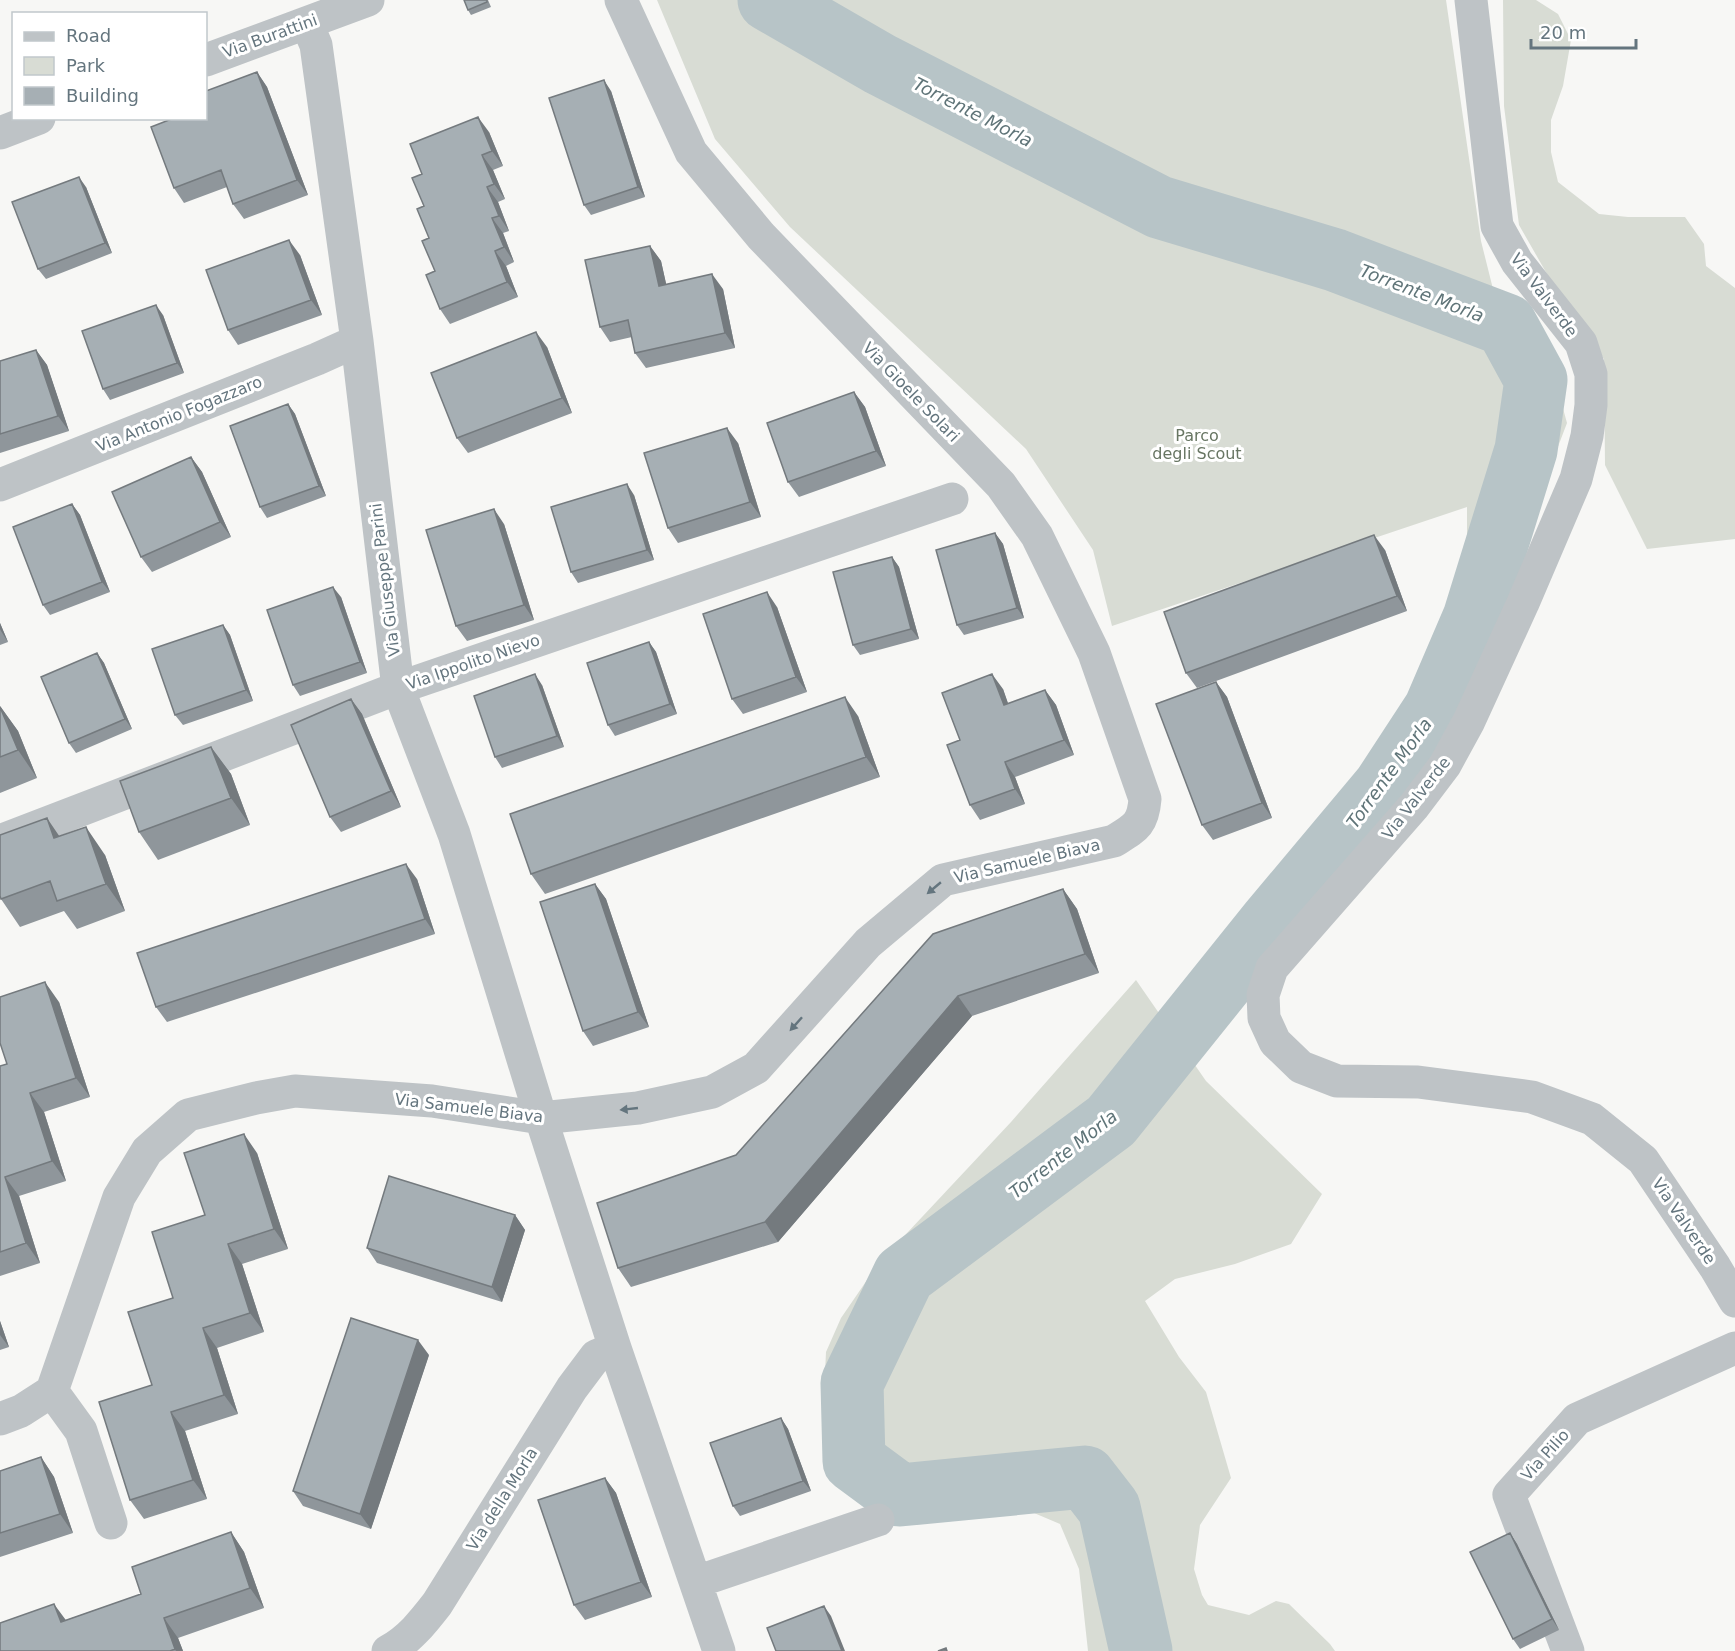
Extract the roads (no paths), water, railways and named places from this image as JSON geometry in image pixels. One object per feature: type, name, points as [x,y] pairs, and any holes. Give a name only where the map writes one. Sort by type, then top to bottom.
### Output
[{"type":"street","name":"Via Burattini","points":[[207,60],[368,0]]},
{"type":"street","name":"Via Gioele Solari","points":[[621,0],[691,152],[761,236],[1000,485],[1037,536],[1094,653],[1145,799],[1144,816]]},
{"type":"street","name":"Via Valverde","points":[[1470,0],[1497,226],[1517,262],[1581,344],[1592,374],[1587,436],[1576,479],[1523,603],[1469,721],[1445,765],[1414,806],[1272,968],[1263,995],[1264,1018],[1275,1042],[1301,1067],[1337,1082],[1418,1082],[1532,1096],[1592,1119],[1643,1160],[1715,1267],[1735,1301]]},
{"type":"street","name":"Via Giuseppe Parini","points":[[307,24],[316,45],[357,341],[398,688],[454,834],[541,1118]]},
{"type":"street","points":[[0,133],[34,120]]},
{"type":"street","name":"Via Antonio Fogazzaro","points":[[0,485],[357,341]]},
{"type":"street","name":"Via Ippolito Nievo","points":[[0,841],[398,688],[952,499]]},
{"type":"street","name":"Via Samuele Biava","points":[[52,1391],[119,1197],[147,1150],[188,1115],[256,1098],[296,1091],[432,1101],[541,1118],[639,1108],[712,1092],[756,1068],[868,942],[944,880],[1114,841],[1132,830],[1144,816]]},
{"type":"street","points":[[541,1118],[615,1348],[719,1651]]},
{"type":"street","name":"Via della Morla","points":[[388,1651],[399,1645],[419,1627],[437,1604],[572,1388],[596,1356],[615,1348]]},
{"type":"street","name":"Via Pilio","points":[[1568,1651],[1509,1495],[1577,1419],[1735,1348]]},
{"type":"street","points":[[0,1419],[21,1411],[52,1391],[81,1431],[111,1523]]},
{"type":"street","points":[[696,1582],[878,1520]]},
{"type":"waterway","name":"Torrente Morla","points":[[769,0],[880,64],[1159,207],[1335,260],[1506,325],[1536,380],[1526,450],[1474,618],[1435,709],[1384,787],[1270,923],[1111,1121],[904,1275],[852,1383],[854,1461],[900,1495],[1085,1477],[1109,1508],[1141,1651]]},
{"type":"park label","name":"Parco degli Scout","points":[[1197,444]]}]
